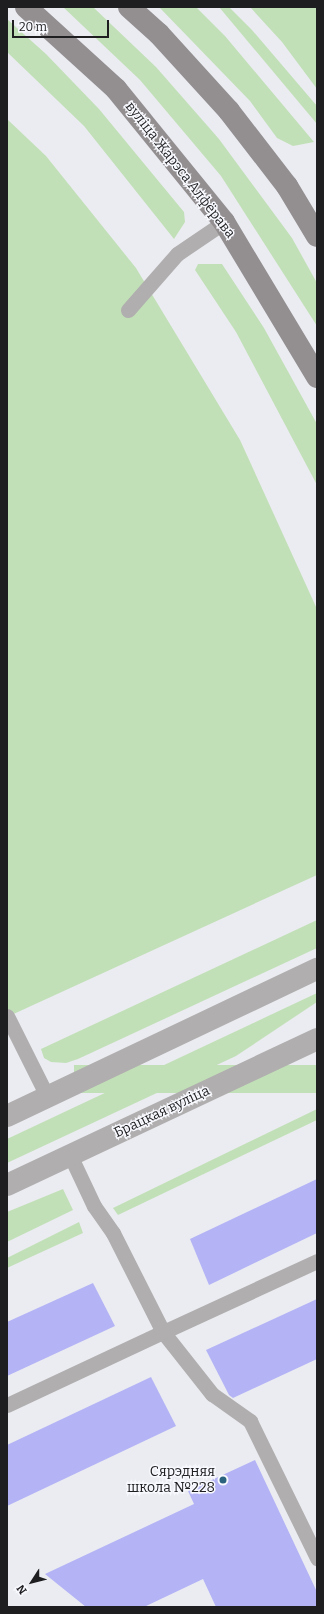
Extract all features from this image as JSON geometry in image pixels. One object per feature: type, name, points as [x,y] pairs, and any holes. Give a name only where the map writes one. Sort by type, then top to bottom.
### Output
[{"type":"main road","name":"вуліца Жарэса Алфёрава","points":[[26,7],[116,89],[224,222],[317,377]]},
{"type":"main road","points":[[129,7],[159,34],[229,111],[287,186],[317,236]]},
{"type":"street","points":[[7,1116],[317,969]]},
{"type":"street","name":"Брацкая вуліца","points":[[7,1185],[317,1039]]},
{"type":"lane","points":[[128,310],[177,254],[224,222]]},
{"type":"lane","points":[[7,1016],[47,1096]]},
{"type":"lane","points":[[70,1155],[94,1206],[113,1234],[163,1332],[212,1394],[250,1421],[317,1558]]},
{"type":"lane","points":[[7,1405],[317,1261]]},
{"type":"green space","points":[[63,7],[93,7],[156,67],[219,139],[292,238],[317,283],[317,326],[221,176],[140,80]]},
{"type":"green space","points":[[159,7],[196,7],[225,36],[314,142],[293,146],[277,138],[250,101]]},
{"type":"green space","points":[[219,7],[229,7],[252,30],[317,106],[317,124]]},
{"type":"green space","points":[[250,7],[317,7],[317,89],[282,42]]},
{"type":"green space","points":[[7,19],[46,54],[99,109],[184,212],[185,222],[174,239],[84,126],[7,52]]},
{"type":"green space","points":[[7,119],[46,156],[136,268],[240,440],[317,609],[317,875],[7,1017]]},
{"type":"green space","points":[[198,264],[222,264],[264,328],[317,424],[317,485],[236,332],[195,270]]},
{"type":"green space","points":[[317,920],[317,948],[78,1059],[66,1063],[51,1062],[44,1058],[41,1049]]},
{"type":"green space","points":[[317,993],[317,1002],[236,1056],[7,1163],[7,1139]]},
{"type":"green space","points":[[74,1065],[317,1065],[317,1093],[74,1093]]},
{"type":"green space","points":[[317,1109],[317,1120],[118,1215],[113,1208]]},
{"type":"green space","points":[[63,1189],[73,1210],[7,1242],[7,1212]]},
{"type":"green space","points":[[79,1222],[83,1233],[7,1268],[7,1258]]},
{"type":"building","points":[[317,1179],[317,1233],[209,1285],[190,1239]]},
{"type":"building","points":[[93,1283],[115,1326],[7,1376],[7,1322]]},
{"type":"building","points":[[317,1299],[317,1359],[233,1398],[229,1395],[206,1350]]},
{"type":"building","points":[[151,1377],[176,1426],[7,1506],[7,1445]]},
{"type":"building","points":[[255,1460],[317,1592],[317,1607],[216,1607],[203,1579],[144,1607],[86,1607],[45,1574],[194,1504],[188,1491]]},
{"type":"place","name":"Сярэдняя школа №228","points":[[223,1480]]}]
